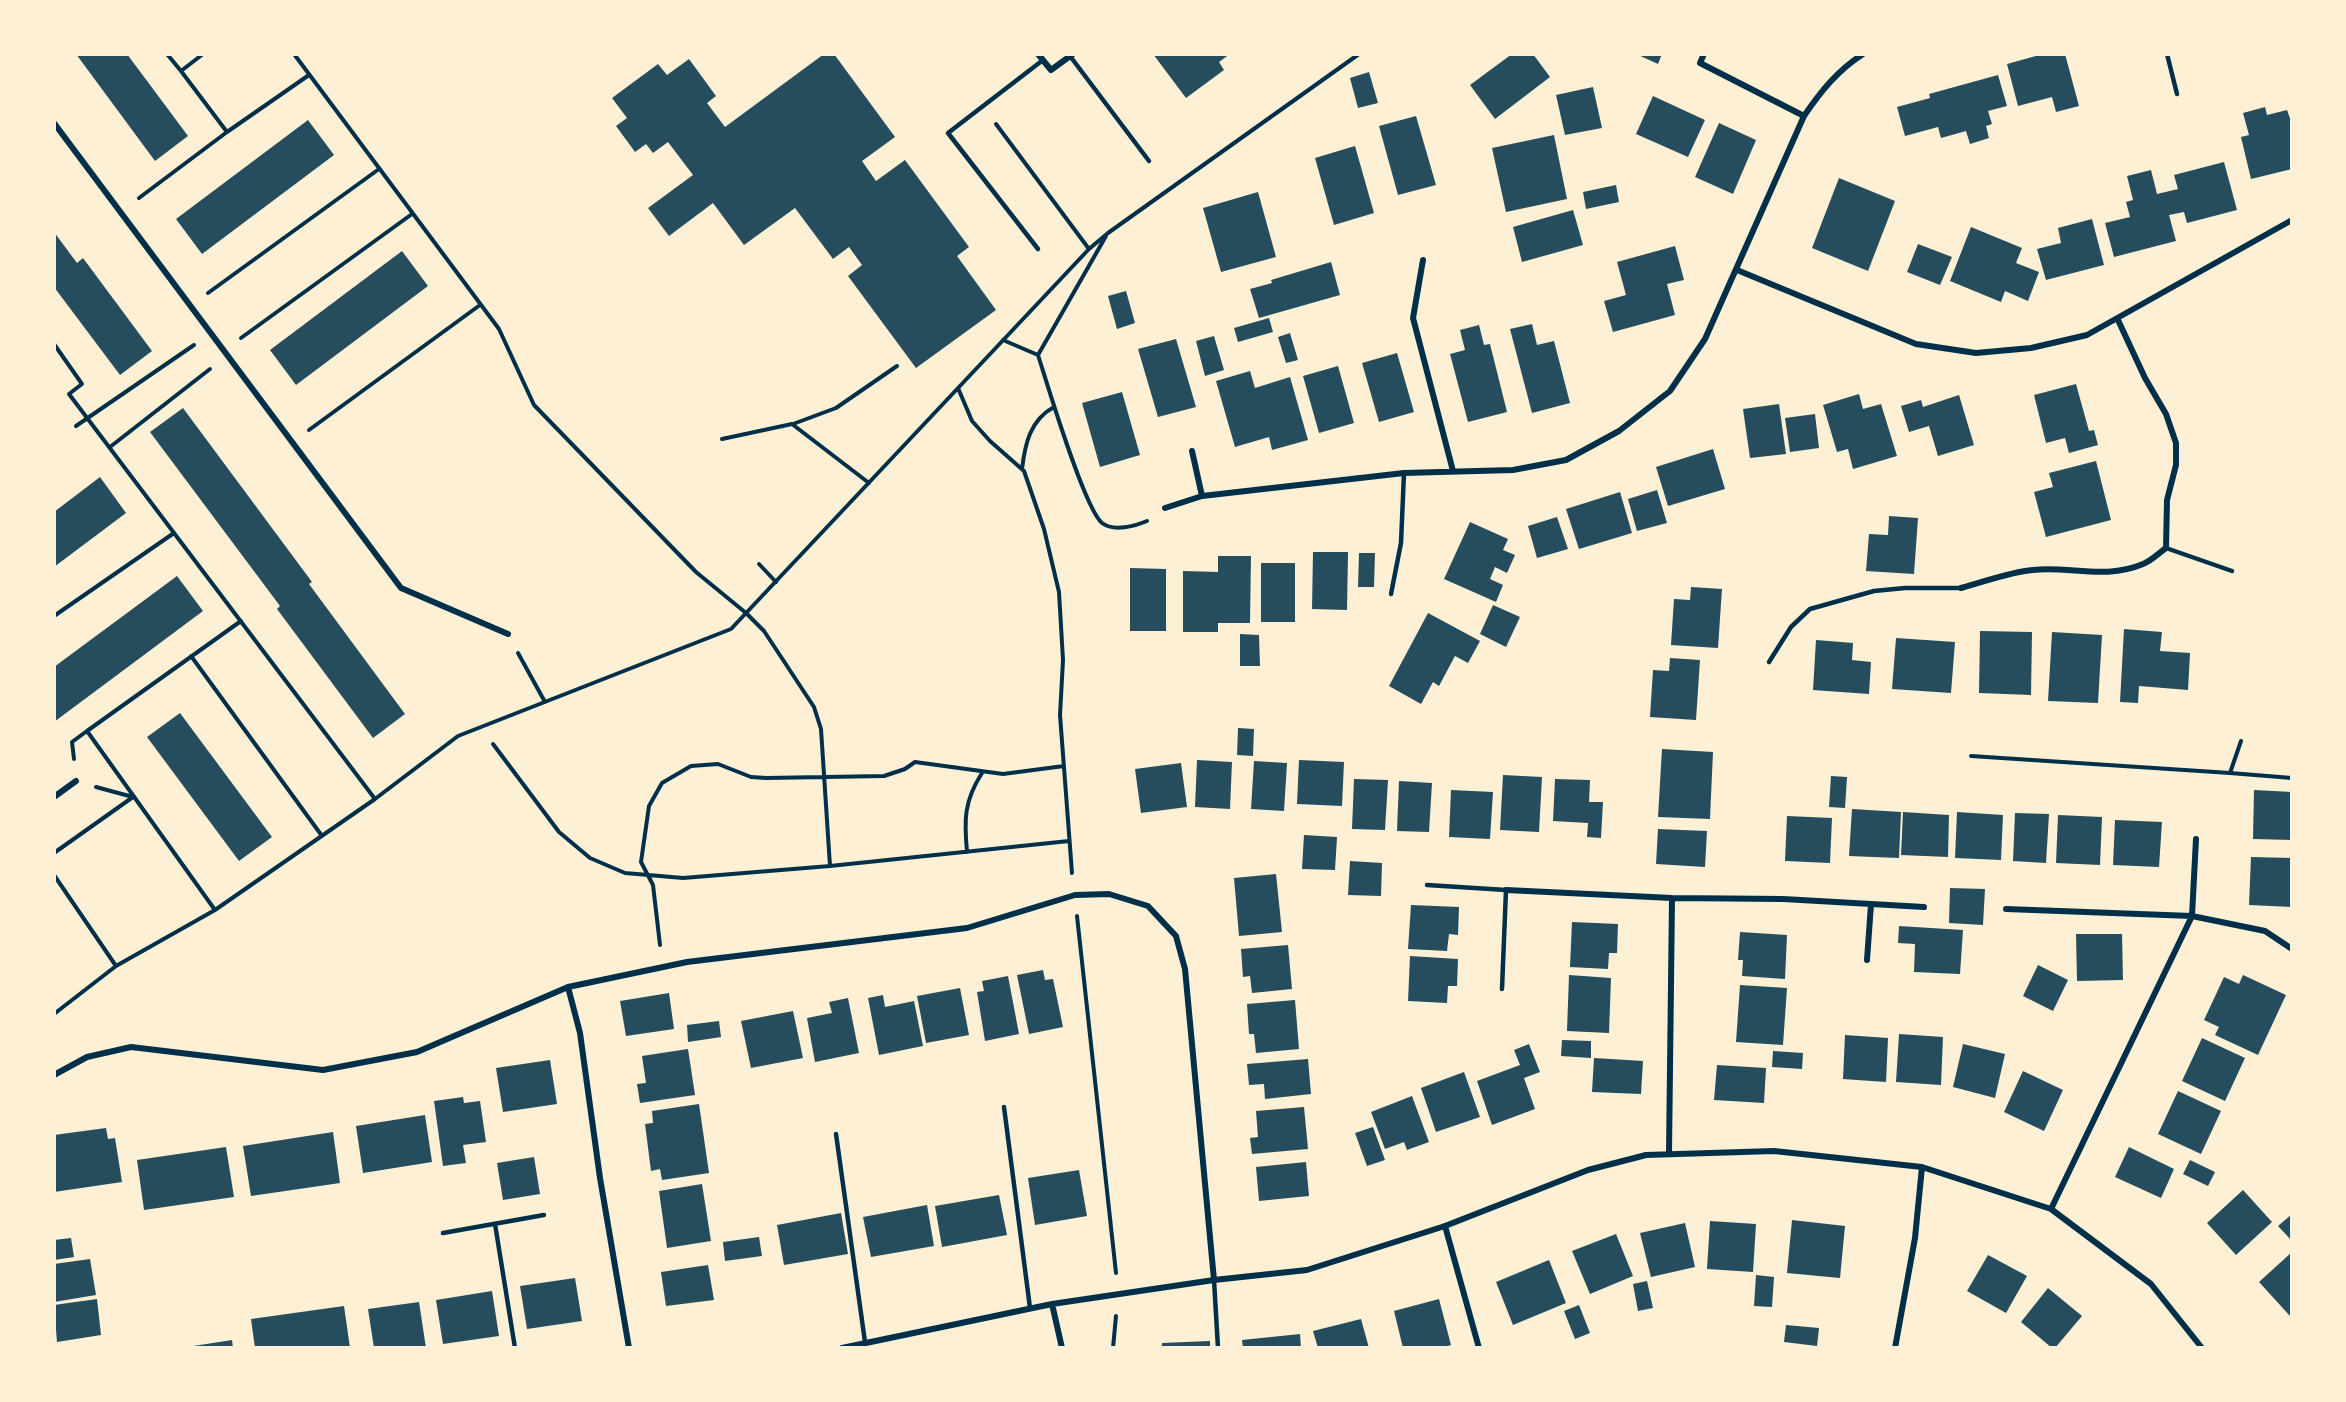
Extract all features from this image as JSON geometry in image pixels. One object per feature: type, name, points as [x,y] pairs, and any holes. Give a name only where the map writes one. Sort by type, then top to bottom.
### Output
[{"type":"street","points":[[1038,54],[1051,70],[1071,55]]},
{"type":"street","points":[[1704,54],[1700,63],[1803,116]]},
{"type":"street","points":[[1164,508],[1202,496],[1404,473],[1513,470],[1566,460],[1619,431],[1671,391],[1705,339],[1803,116],[1825,85],[1849,63],[1863,54]]},
{"type":"street","points":[[54,123],[401,588],[508,634]]},
{"type":"street","points":[[1737,270],[1916,344],[1976,353],[2031,348],[2087,335],[2118,320],[2292,220]]},
{"type":"street","points":[[1423,260],[1413,318],[1452,471]]},
{"type":"street","points":[[1961,588],[2032,570],[2092,573],[2120,571],[2145,563],[2166,548],[2166,512],[2176,465],[2176,443],[2166,414],[2145,378],[2118,320]]},
{"type":"street","points":[[1192,451],[1202,496]]},
{"type":"street","points":[[54,797],[76,781]]},
{"type":"street","points":[[2051,1209],[2192,916],[2196,839]]},
{"type":"street","points":[[1506,890],[1672,898],[1783,899],[1924,907]]},
{"type":"street","points":[[54,1075],[87,1058],[131,1047],[323,1070],[417,1052],[568,987],[710,959],[967,928],[1075,895],[1109,894],[1148,906],[1176,936],[1185,969],[1214,1280]]},
{"type":"street","points":[[1669,1153],[1672,898]]},
{"type":"street","points":[[1867,960],[1871,904]]},
{"type":"street","points":[[2006,909],[2192,916],[2265,931],[2292,949]]},
{"type":"street","points":[[568,987],[580,1033],[600,1178],[629,1348]]},
{"type":"street","points":[[842,1348],[1052,1304],[1214,1280],[1306,1270],[1445,1227],[1588,1170],[1646,1155],[1774,1151],[1922,1167],[2051,1209],[2151,1284],[2202,1348]]},
{"type":"street","points":[[1895,1348],[1915,1238],[1922,1167]]},
{"type":"street","points":[[1445,1227],[1479,1348]]},
{"type":"street","points":[[1052,1304],[1062,1348]]},
{"type":"lane","points":[[2167,54],[2177,94]]},
{"type":"lane","points":[[1071,55],[1149,161]]},
{"type":"lane","points":[[1038,249],[948,133],[1043,60]]},
{"type":"lane","points":[[1391,594],[1401,543],[1404,473]]},
{"type":"lane","points":[[2166,548],[2232,571]]},
{"type":"lane","points":[[1769,662],[1791,627],[1810,609],[1874,591],[1905,588],[1961,588]]},
{"type":"lane","points":[[1427,885],[1506,890],[1502,989]]},
{"type":"lane","points":[[1004,1107],[1030,1308]]},
{"type":"lane","points":[[836,1134],[866,1342]]},
{"type":"lane","points":[[443,1233],[544,1215]]},
{"type":"lane","points":[[495,1224],[515,1348]]},
{"type":"lane","points":[[1214,1280],[1218,1348]]},
{"type":"path","points":[[167,54],[227,132]]},
{"type":"path","points":[[181,71],[203,54]]},
{"type":"path","points":[[294,54],[499,329],[534,405],[696,572],[764,631],[814,707],[821,729],[830,866]]},
{"type":"path","points":[[54,1014],[116,966],[215,910],[375,799],[458,736],[731,629],[1089,249],[1108,233],[1359,54]]},
{"type":"path","points":[[120,212],[227,132],[309,75]]},
{"type":"path","points":[[982,107],[1089,249]]},
{"type":"path","points":[[190,306],[379,169]]},
{"type":"path","points":[[110,447],[227,355],[244,335],[412,213]]},
{"type":"path","points":[[1108,233],[1038,355],[1054,408],[1090,505],[1102,523],[1115,528],[1138,525],[1148,520]]},
{"type":"path","points":[[292,442],[480,305]]},
{"type":"path","points":[[76,426],[211,333]]},
{"type":"path","points":[[1003,340],[1038,355]]},
{"type":"path","points":[[54,344],[82,384],[69,394],[375,799]]},
{"type":"path","points":[[722,439],[792,424],[836,408],[897,366]]},
{"type":"path","points":[[958,388],[972,421],[1022,470],[1044,529],[1059,592],[1063,660],[1060,715],[1069,842],[1118,1294],[1113,1348]]},
{"type":"path","points":[[1022,470],[1026,439],[1046,412],[1054,408]]},
{"type":"path","points":[[792,424],[869,483]]},
{"type":"path","points":[[54,616],[174,533]]},
{"type":"path","points":[[759,564],[776,582]]},
{"type":"path","points":[[215,910],[87,732],[241,621]]},
{"type":"path","points":[[508,634],[545,702]]},
{"type":"path","points":[[191,656],[322,836]]},
{"type":"path","points":[[2230,773],[2241,741]]},
{"type":"path","points":[[493,744],[559,832],[590,858],[625,873],[683,878],[1069,842]]},
{"type":"path","points":[[1971,756],[2292,778]]},
{"type":"path","points":[[662,967],[653,885],[641,862],[644,836],[649,806],[662,783],[691,766],[718,764],[751,777],[884,776],[905,770],[915,762],[1003,774],[1064,765]]},
{"type":"path","points":[[967,852],[964,820],[971,790],[982,772]]},
{"type":"path","points":[[54,853],[133,797]]},
{"type":"path","points":[[54,875],[116,966]]},
{"type":"building","points":[[76,54],[127,54],[188,136],[155,161]]},
{"type":"building","points":[[824,54],[834,54],[895,137],[862,161],[876,181],[905,160],[969,247],[957,256],[996,310],[916,368],[848,276],[862,265],[849,247],[833,259],[795,208],[744,245],[713,203],[669,236],[648,208],[693,175],[668,142],[653,153],[646,144],[635,152],[616,126],[627,118],[612,98],[658,64],[667,75],[689,59],[716,96],[707,103],[725,127]]},
{"type":"building","points":[[1153,54],[1230,54],[1219,62],[1224,70],[1186,98]]},
{"type":"building","points":[[1512,54],[1533,54],[1550,77],[1495,119],[1470,85]]},
{"type":"building","points":[[1636,54],[1662,54],[1658,64]]},
{"type":"building","points":[[2043,54],[2065,54],[2079,106],[2056,112],[2052,97],[2018,106],[2007,64]]},
{"type":"building","points":[[1369,72],[1378,103],[1358,108],[1350,78]]},
{"type":"building","points":[[1998,75],[2007,106],[1988,111],[1992,124],[1986,126],[1989,138],[1970,144],[1966,131],[1941,138],[1938,127],[1905,136],[1897,107],[1930,98],[1929,94]]},
{"type":"building","points":[[1593,87],[1602,128],[1565,135],[1556,95]]},
{"type":"building","points":[[1653,96],[1705,120],[1688,157],[1636,134]]},
{"type":"building","points":[[2265,107],[2267,115],[2287,110],[2292,124],[2292,169],[2251,179],[2241,137],[2249,135],[2243,113]]},
{"type":"building","points":[[1416,116],[1436,185],[1398,195],[1379,126]]},
{"type":"building","points":[[308,120],[334,155],[202,254],[176,219]]},
{"type":"building","points":[[1719,123],[1756,140],[1733,194],[1695,177]]},
{"type":"building","points":[[1554,135],[1567,199],[1506,212],[1492,148]]},
{"type":"building","points":[[1355,146],[1374,213],[1334,225],[1315,158]]},
{"type":"building","points":[[2224,162],[2237,210],[2187,223],[2184,212],[2169,215],[2176,241],[2114,257],[2105,223],[2130,217],[2126,202],[2133,200],[2127,176],[2151,170],[2157,194],[2178,189],[2174,175]]},
{"type":"building","points":[[1839,178],[1895,201],[1868,271],[1812,248]]},
{"type":"building","points":[[1616,185],[1619,202],[1586,209],[1583,192]]},
{"type":"building","points":[[1258,192],[1276,257],[1221,272],[1203,208]]},
{"type":"building","points":[[1573,210],[1583,245],[1522,262],[1513,227]]},
{"type":"building","points":[[2092,219],[2104,265],[2046,280],[2037,249],[2061,243],[2058,228]]},
{"type":"building","points":[[1971,227],[2022,248],[2016,263],[2039,272],[2028,301],[2005,291],[2001,302],[1950,281]]},
{"type":"building","points":[[54,232],[77,263],[83,258],[152,351],[120,375],[54,287]]},
{"type":"building","points":[[1918,244],[1952,257],[1940,285],[1907,272]]},
{"type":"building","points":[[1675,246],[1684,280],[1667,284],[1675,315],[1613,332],[1604,301],[1626,295],[1617,262]]},
{"type":"building","points":[[402,251],[428,286],[296,385],[270,350]]},
{"type":"building","points":[[1331,262],[1340,295],[1259,318],[1250,289],[1272,283],[1271,280]]},
{"type":"building","points":[[1126,291],[1135,323],[1117,329],[1108,296]]},
{"type":"building","points":[[1269,318],[1273,332],[1238,342],[1234,328]]},
{"type":"building","points":[[1532,324],[1537,345],[1554,341],[1570,403],[1532,413],[1510,329]]},
{"type":"building","points":[[1479,325],[1484,345],[1490,344],[1507,412],[1468,422],[1450,354],[1465,350],[1460,330]]},
{"type":"building","points":[[1290,333],[1298,360],[1286,363],[1278,337]]},
{"type":"building","points":[[1214,336],[1224,370],[1205,376],[1196,341]]},
{"type":"building","points":[[1176,339],[1196,407],[1158,417],[1138,349]]},
{"type":"building","points":[[1397,353],[1414,412],[1379,422],[1362,363]]},
{"type":"building","points":[[1338,366],[1354,423],[1319,433],[1303,376]]},
{"type":"building","points":[[1250,371],[1255,388],[1290,377],[1308,440],[1272,450],[1269,437],[1235,447],[1216,381]]},
{"type":"building","points":[[2076,384],[2089,431],[2094,430],[2098,445],[2069,453],[2065,438],[2046,443],[2034,395]]},
{"type":"building","points":[[1122,392],[1140,455],[1100,467],[1082,403]]},
{"type":"building","points":[[1859,394],[1863,409],[1881,404],[1897,456],[1853,469],[1848,449],[1837,452],[1823,405]]},
{"type":"building","points":[[1959,395],[1974,445],[1938,456],[1929,426],[1909,432],[1901,406],[1921,400],[1923,407]]},
{"type":"building","points":[[1779,404],[1786,454],[1750,458],[1743,409]]},
{"type":"building","points":[[183,408],[312,582],[309,584],[405,714],[373,738],[277,609],[280,606],[150,432]]},
{"type":"building","points":[[1815,414],[1819,448],[1790,452],[1785,418]]},
{"type":"building","points":[[1713,449],[1725,489],[1668,506],[1656,467]]},
{"type":"building","points":[[2096,461],[2111,520],[2046,537],[2034,492],[2053,487],[2049,473]]},
{"type":"building","points":[[100,477],[126,513],[54,567],[54,512]]},
{"type":"building","points":[[1657,490],[1667,523],[1637,531],[1628,499]]},
{"type":"building","points":[[1620,492],[1632,533],[1579,549],[1566,509]]},
{"type":"building","points":[[1889,516],[1918,518],[1914,574],[1866,571],[1869,534],[1888,535]]},
{"type":"building","points":[[1557,517],[1568,549],[1537,558],[1528,526]]},
{"type":"building","points":[[1470,522],[1508,539],[1503,550],[1515,555],[1507,573],[1495,567],[1490,579],[1503,585],[1496,602],[1444,579]]},
{"type":"building","points":[[1313,552],[1348,552],[1347,610],[1312,609]]},
{"type":"building","points":[[1359,553],[1375,553],[1374,587],[1358,587]]},
{"type":"building","points":[[1218,556],[1251,556],[1250,623],[1218,623],[1218,632],[1183,632],[1183,571],[1218,572]]},
{"type":"building","points":[[1261,563],[1295,563],[1295,622],[1261,622]]},
{"type":"building","points":[[1130,568],[1166,569],[1166,631],[1130,631]]},
{"type":"building","points":[[177,576],[203,611],[54,722],[54,667]]},
{"type":"building","points":[[1691,587],[1722,589],[1718,648],[1671,645],[1674,599],[1690,600]]},
{"type":"building","points":[[1493,605],[1520,617],[1506,647],[1480,634]]},
{"type":"building","points":[[1428,613],[1480,641],[1468,663],[1455,656],[1439,686],[1433,682],[1421,704],[1389,686]]},
{"type":"building","points":[[2124,629],[2162,632],[2160,651],[2190,653],[2188,690],[2139,686],[2138,703],[2120,702]]},
{"type":"building","points":[[1980,631],[2032,632],[2031,695],[1979,693]]},
{"type":"building","points":[[2052,632],[2102,635],[2098,703],[2048,701]]},
{"type":"building","points":[[1240,634],[1259,635],[1260,666],[1240,666]]},
{"type":"building","points":[[1896,638],[1955,642],[1951,693],[1892,689]]},
{"type":"building","points":[[1816,640],[1853,643],[1852,660],[1871,662],[1869,694],[1813,690]]},
{"type":"building","points":[[1670,658],[1700,660],[1696,720],[1650,717],[1653,670],[1669,671]]},
{"type":"building","points":[[180,713],[272,837],[239,861],[147,737]]},
{"type":"building","points":[[1238,728],[1254,729],[1253,756],[1237,755]]},
{"type":"building","points":[[1662,749],[1713,752],[1710,819],[1658,817]]},
{"type":"building","points":[[1197,760],[1232,762],[1230,809],[1195,807]]},
{"type":"building","points":[[1299,760],[1344,762],[1342,806],[1297,804]]},
{"type":"building","points":[[1254,761],[1287,763],[1284,811],[1251,809]]},
{"type":"building","points":[[1181,763],[1187,807],[1141,813],[1135,769]]},
{"type":"building","points":[[1503,775],[1542,777],[1539,832],[1500,830]]},
{"type":"building","points":[[1831,776],[1847,777],[1845,808],[1829,807]]},
{"type":"building","points":[[1354,779],[1388,780],[1385,830],[1352,829]]},
{"type":"building","points":[[1555,779],[1590,780],[1589,802],[1603,802],[1601,838],[1587,837],[1588,823],[1553,821]]},
{"type":"building","points":[[1399,781],[1432,783],[1429,832],[1397,831]]},
{"type":"building","points":[[1451,790],[1493,792],[1490,839],[1449,837]]},
{"type":"building","points":[[2254,790],[2292,792],[2292,840],[2253,839]]},
{"type":"building","points":[[1852,809],[1901,812],[1899,858],[1849,856]]},
{"type":"building","points":[[1903,812],[1949,815],[1948,857],[1901,855]]},
{"type":"building","points":[[1957,812],[2003,815],[2001,860],[1955,858]]},
{"type":"building","points":[[2015,813],[2049,814],[2046,863],[2013,861]]},
{"type":"building","points":[[2058,815],[2102,817],[2100,865],[2056,863]]},
{"type":"building","points":[[1787,816],[1832,818],[1830,863],[1785,861]]},
{"type":"building","points":[[2115,820],[2162,822],[2159,867],[2113,865]]},
{"type":"building","points":[[1658,829],[1707,831],[1705,867],[1656,864]]},
{"type":"building","points":[[1304,835],[1337,837],[1335,870],[1302,869]]},
{"type":"building","points":[[2251,857],[2292,858],[2292,907],[2249,905]]},
{"type":"building","points":[[1350,861],[1382,863],[1381,896],[1348,895]]},
{"type":"building","points":[[1276,874],[1282,932],[1239,936],[1234,878]]},
{"type":"building","points":[[1950,888],[1985,889],[1983,925],[1949,923]]},
{"type":"building","points":[[1411,905],[1459,907],[1458,935],[1449,934],[1447,951],[1408,949]]},
{"type":"building","points":[[1572,922],[1618,924],[1617,953],[1609,953],[1608,969],[1570,967]]},
{"type":"building","points":[[1899,926],[1963,930],[1960,974],[1914,972],[1915,944],[1898,943]]},
{"type":"building","points":[[1740,932],[1787,935],[1785,979],[1742,976],[1743,960],[1738,960]]},
{"type":"building","points":[[2076,934],[2122,934],[2123,980],[2077,981]]},
{"type":"building","points":[[1288,945],[1292,989],[1252,993],[1250,976],[1243,977],[1241,949]]},
{"type":"building","points":[[1410,956],[1458,959],[1457,986],[1448,986],[1447,1003],[1408,1001]]},
{"type":"building","points":[[2038,965],[2068,980],[2053,1011],[2023,996]]},
{"type":"building","points":[[1043,970],[1045,980],[1053,979],[1063,1027],[1029,1034],[1017,975]]},
{"type":"building","points":[[1569,975],[1611,978],[1609,1033],[1567,1031]]},
{"type":"building","points":[[2243,975],[2286,995],[2258,1055],[2215,1035],[2219,1027],[2204,1020],[2224,977],[2239,984]]},
{"type":"building","points":[[1008,976],[1019,1034],[985,1041],[977,992],[984,991],[982,981]]},
{"type":"building","points":[[1740,985],[1787,988],[1783,1045],[1736,1042]]},
{"type":"building","points":[[960,988],[969,1035],[926,1043],[917,996]]},
{"type":"building","points":[[669,993],[674,1029],[626,1036],[620,1001]]},
{"type":"building","points":[[883,995],[885,1007],[914,1001],[923,1046],[879,1055],[868,998]]},
{"type":"building","points":[[848,998],[859,1053],[815,1062],[807,1018],[832,1013],[829,1002]]},
{"type":"building","points":[[1295,1000],[1299,1049],[1256,1053],[1254,1034],[1249,1034],[1247,1004]]},
{"type":"building","points":[[793,1011],[803,1058],[751,1068],[741,1021]]},
{"type":"building","points":[[719,1021],[721,1037],[688,1042],[687,1025]]},
{"type":"building","points":[[1899,1034],[1943,1037],[1941,1085],[1896,1082]]},
{"type":"building","points":[[1845,1035],[1888,1038],[1886,1082],[1843,1079]]},
{"type":"building","points":[[2202,1038],[2245,1058],[2225,1101],[2182,1081]]},
{"type":"building","points":[[1562,1040],[1591,1041],[1591,1058],[1561,1056]]},
{"type":"building","points":[[1529,1044],[1540,1072],[1524,1078],[1535,1109],[1492,1125],[1477,1081],[1520,1065],[1514,1050]]},
{"type":"building","points":[[1963,1044],[2005,1054],[1995,1098],[1953,1087]]},
{"type":"building","points":[[688,1049],[695,1095],[640,1103],[637,1084],[646,1083],[642,1056]]},
{"type":"building","points":[[1773,1051],[1803,1053],[1802,1069],[1772,1067]]},
{"type":"building","points":[[1594,1058],[1643,1061],[1641,1094],[1592,1092]]},
{"type":"building","points":[[1308,1059],[1311,1094],[1265,1099],[1264,1084],[1249,1085],[1247,1064]]},
{"type":"building","points":[[550,1060],[557,1104],[503,1112],[496,1068]]},
{"type":"building","points":[[1717,1065],[1766,1068],[1764,1103],[1714,1100]]},
{"type":"building","points":[[2023,1071],[2063,1090],[2044,1131],[2004,1112]]},
{"type":"building","points":[[1464,1072],[1480,1117],[1436,1132],[1421,1088]]},
{"type":"building","points":[[2178,1091],[2221,1111],[2201,1154],[2158,1134]]},
{"type":"building","points":[[1412,1096],[1429,1142],[1407,1150],[1404,1142],[1385,1149],[1371,1112]]},
{"type":"building","points":[[463,1097],[464,1103],[480,1101],[486,1142],[463,1145],[466,1163],[443,1166],[434,1101]]},
{"type":"building","points":[[699,1104],[709,1173],[662,1180],[660,1169],[651,1171],[645,1124],[653,1123],[652,1111]]},
{"type":"building","points":[[1304,1107],[1308,1149],[1252,1154],[1250,1138],[1258,1137],[1256,1111]]},
{"type":"building","points":[[425,1115],[432,1162],[363,1173],[356,1126]]},
{"type":"building","points":[[1373,1127],[1385,1160],[1367,1166],[1355,1133]]},
{"type":"building","points":[[106,1128],[108,1139],[115,1138],[122,1182],[54,1192],[54,1135]]},
{"type":"building","points":[[333,1132],[340,1183],[251,1196],[243,1146]]},
{"type":"building","points":[[226,1147],[234,1197],[144,1210],[137,1160]]},
{"type":"building","points":[[2129,1147],[2174,1169],[2161,1198],[2115,1177]]},
{"type":"building","points":[[534,1157],[540,1194],[503,1200],[497,1163]]},
{"type":"building","points":[[2190,1160],[2215,1172],[2208,1186],[2183,1174]]},
{"type":"building","points":[[1306,1162],[1309,1196],[1259,1201],[1256,1167]]},
{"type":"building","points":[[1079,1170],[1087,1216],[1035,1225],[1028,1178]]},
{"type":"building","points":[[702,1184],[711,1241],[667,1248],[659,1191]]},
{"type":"building","points":[[2243,1190],[2272,1222],[2236,1255],[2207,1223]]},
{"type":"building","points":[[999,1195],[1007,1235],[942,1247],[935,1206]]},
{"type":"building","points":[[927,1205],[934,1246],[871,1257],[863,1217]]},
{"type":"building","points":[[841,1213],[848,1254],[784,1265],[777,1225]]},
{"type":"building","points":[[2292,1214],[2292,1241],[2278,1226]]},
{"type":"building","points":[[1792,1220],[1845,1226],[1840,1278],[1787,1273]]},
{"type":"building","points":[[1710,1221],[1756,1224],[1753,1272],[1707,1269]]},
{"type":"building","points":[[1685,1223],[1695,1267],[1651,1277],[1640,1233]]},
{"type":"building","points":[[1616,1234],[1633,1276],[1590,1294],[1572,1251]]},
{"type":"building","points":[[759,1237],[762,1256],[725,1261],[723,1242]]},
{"type":"building","points":[[71,1238],[74,1257],[54,1260],[54,1240]]},
{"type":"building","points":[[2292,1252],[2292,1314],[2290,1316],[2259,1282]]},
{"type":"building","points":[[1988,1255],[2027,1276],[2006,1313],[1967,1291]]},
{"type":"building","points":[[90,1259],[96,1295],[54,1302],[54,1264]]},
{"type":"building","points":[[1549,1260],[1566,1303],[1513,1325],[1496,1282]]},
{"type":"building","points":[[708,1265],[714,1300],[666,1306],[661,1272]]},
{"type":"building","points":[[1756,1275],[1774,1277],[1772,1307],[1754,1306]]},
{"type":"building","points":[[575,1278],[582,1321],[527,1329],[520,1286]]},
{"type":"building","points":[[1647,1281],[1653,1308],[1638,1311],[1633,1284]]},
{"type":"building","points":[[2048,1288],[2082,1316],[2055,1348],[2052,1348],[2021,1322]]},
{"type":"building","points":[[492,1291],[499,1336],[443,1344],[436,1300]]},
{"type":"building","points":[[97,1299],[101,1335],[57,1342],[54,1305]]},
{"type":"building","points":[[1439,1299],[1451,1345],[1440,1348],[1403,1348],[1394,1311]]},
{"type":"building","points":[[419,1302],[426,1348],[374,1348],[368,1309]]},
{"type":"building","points":[[1579,1305],[1590,1333],[1575,1339],[1564,1311]]},
{"type":"building","points":[[344,1306],[350,1348],[255,1348],[251,1319]]},
{"type":"building","points":[[1361,1319],[1369,1348],[1318,1348],[1313,1331]]},
{"type":"building","points":[[1786,1325],[1819,1328],[1817,1346],[1784,1342]]},
{"type":"building","points":[[1300,1334],[1301,1348],[1243,1348],[1242,1340]]},
{"type":"building","points":[[232,1340],[233,1348],[187,1348],[187,1347]]},
{"type":"building","points":[[1210,1341],[1210,1348],[1162,1348],[1162,1343]]}]
